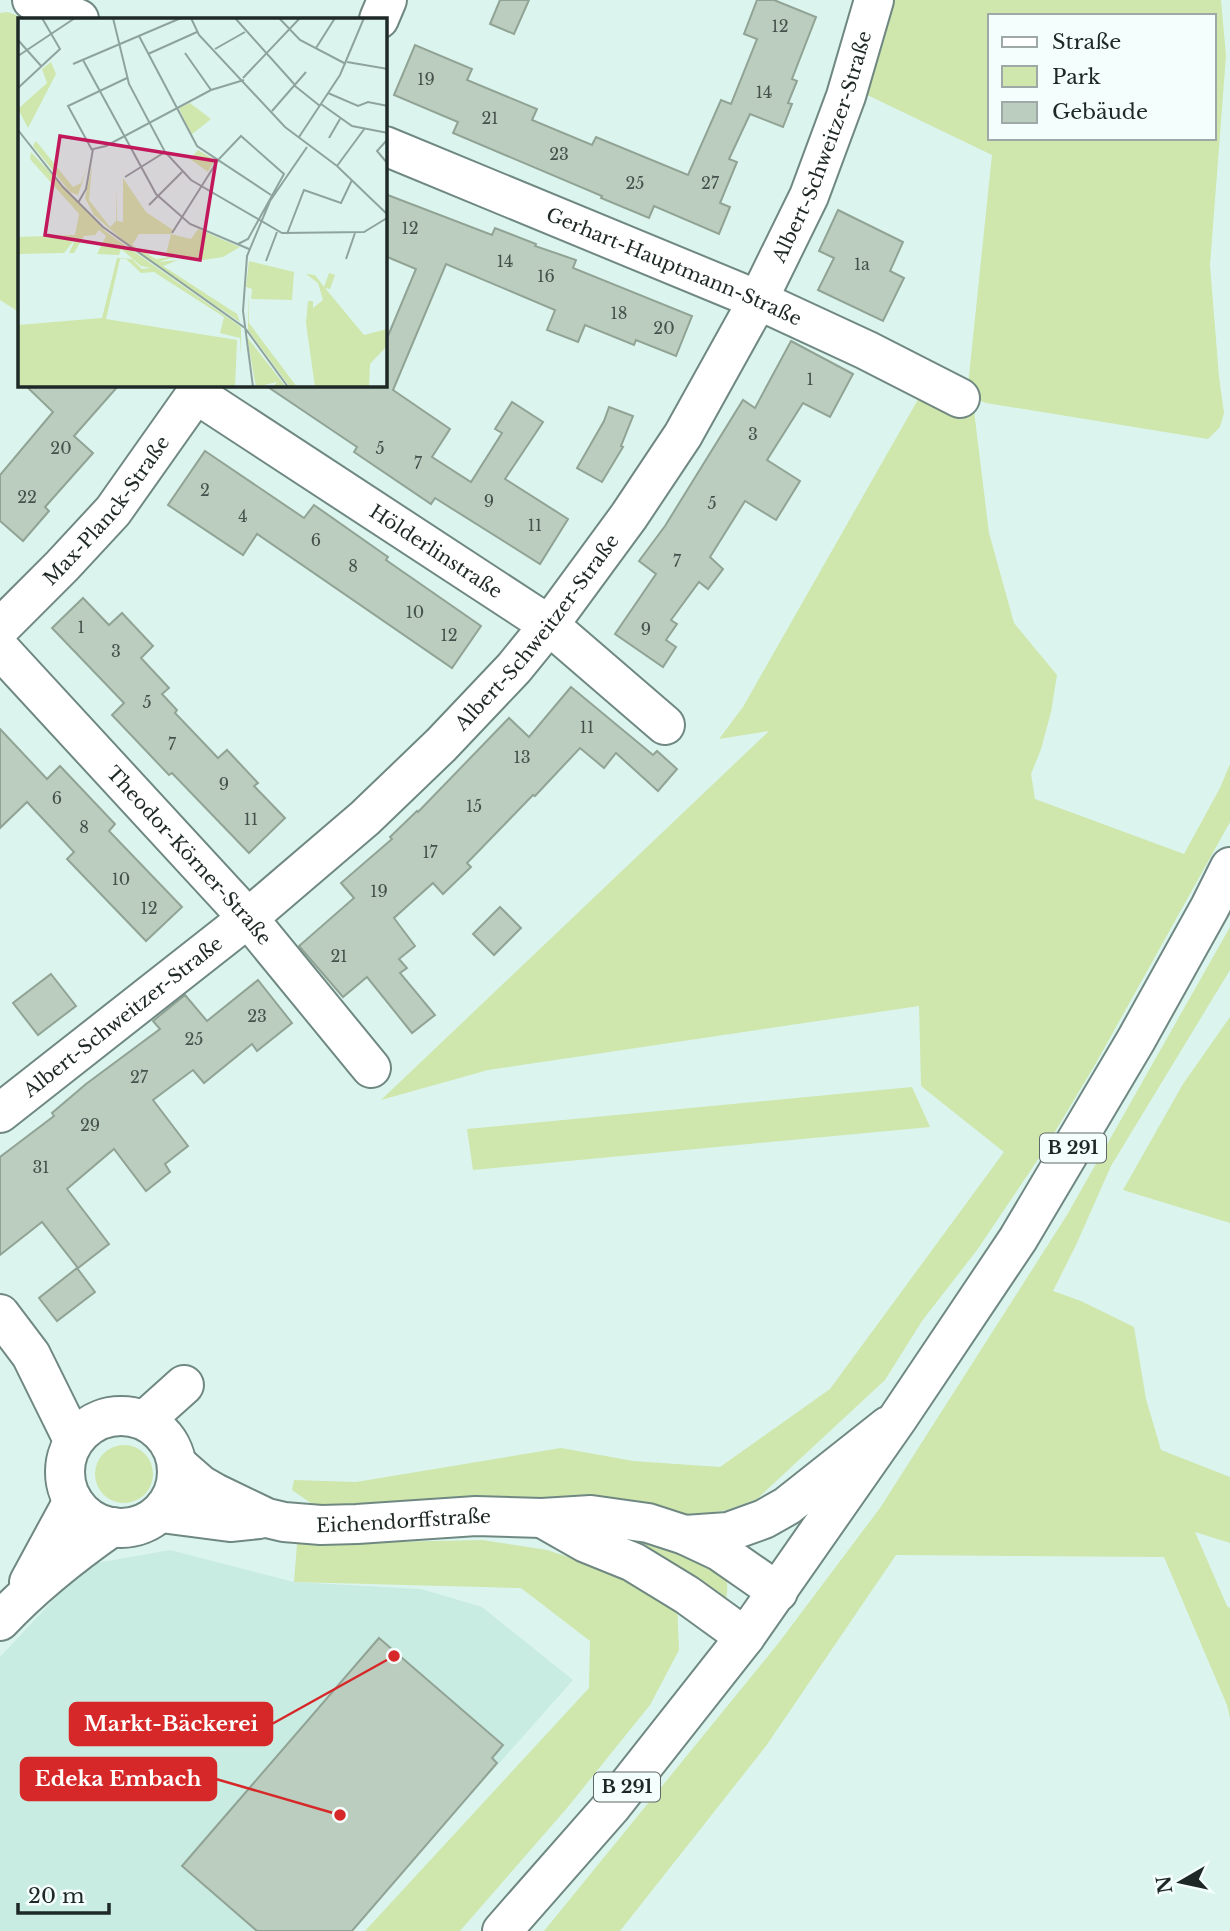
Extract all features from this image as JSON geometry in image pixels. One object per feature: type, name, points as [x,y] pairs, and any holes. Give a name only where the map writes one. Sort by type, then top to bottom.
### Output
[{"type":"street","points":[[32,0],[77,18]]},
{"type":"street","points":[[379,18],[387,0]]},
{"type":"street","name":"Albert-Schweitzer-Straße","points":[[0,1113],[248,918],[365,818],[441,745],[514,668],[549,625],[629,516],[683,435],[758,300],[809,196],[846,96],[874,0]]},
{"type":"street","name":"Gerhart-Hauptmann-Straße","points":[[387,147],[758,300],[866,350],[960,398]]},
{"type":"street","name":"Hölderlinstraße","points":[[199,390],[549,625],[665,725]]},
{"type":"street","name":"Max-Planck-Straße","points":[[0,628],[113,511],[199,390]]},
{"type":"street","name":"Theodor-Körner-Straße","points":[[0,649],[248,918],[371,1068]]},
{"type":"street","name":"B 291","points":[[502,1931],[611,1807],[745,1637],[898,1418],[1032,1216],[1136,1041],[1230,867]]},
{"type":"street","name":"Eichendorffstraße","points":[[0,1314],[31,1355],[73,1440]]},
{"type":"street","name":"Eichendorffstraße","points":[[31,1355],[92,1405],[151,1434],[201,1485],[267,1518]]},
{"type":"street","points":[[151,1434],[183,1387]]},
{"type":"street","points":[[685,1535],[728,1532],[764,1519],[787,1506],[898,1418]]},
{"type":"street","points":[[100,1419],[151,1434],[177,1483],[170,1501],[161,1513],[144,1524],[130,1528],[100,1524],[86,1516],[73,1501],[64,1473],[73,1440],[85,1427],[100,1419]]},
{"type":"street","points":[[10,1610],[73,1501]]},
{"type":"street","name":"Eichendorffstraße","points":[[161,1513],[230,1522],[267,1518],[321,1525],[476,1516],[542,1518],[591,1515],[648,1524],[685,1535],[719,1551],[778,1592]]},
{"type":"street","name":"Eichendorffstraße","points":[[542,1518],[586,1543],[633,1562],[687,1595],[745,1637]]},
{"type":"street","points":[[10,1610],[71,1556],[112,1527]]},
{"type":"shaded area","points":[[170,1550],[294,1582],[421,1589],[482,1607],[573,1680],[350,1931],[0,1931],[0,1657],[86,1565]]},
{"type":"green space","points":[[892,0],[1221,0],[1226,56],[1210,265],[1224,413],[1220,427],[1208,439],[986,403],[967,395],[992,155],[857,90]]},
{"type":"green space","points":[[8,12],[23,18],[18,18],[18,311],[0,300],[0,13]]},
{"type":"green space","points":[[924,389],[974,411],[989,533],[1014,623],[1057,675],[1051,712],[1031,774],[1035,799],[1184,854],[1230,764],[1230,822],[1096,1063],[1041,1155],[977,1250],[922,1321],[885,1380],[757,1499],[727,1510],[696,1515],[671,1514],[582,1499],[481,1499],[315,1506],[292,1490],[294,1480],[356,1482],[561,1448],[633,1461],[720,1467],[830,1389],[1004,1152],[921,1086],[919,1006],[488,1070],[381,1100],[769,731],[719,739],[743,707]]},
{"type":"green space","points":[[1230,927],[1230,970],[1111,1166],[1053,1291],[1081,1301],[1134,1327],[1146,1399],[1161,1450],[1230,1477],[1230,1543],[1195,1532],[1230,1608],[1230,1718],[1227,1705],[1164,1557],[896,1555],[766,1746],[620,1931],[544,1931],[777,1645],[880,1508],[1067,1215]]},
{"type":"green space","points":[[1230,1017],[1230,1223],[1123,1190],[1183,1084]]},
{"type":"green space","points":[[912,1087],[930,1127],[473,1170],[467,1129]]},
{"type":"green space","points":[[118,1445],[130,1445],[145,1453],[153,1468],[153,1480],[145,1495],[130,1503],[118,1503],[103,1495],[95,1480],[95,1468],[103,1453]]},
{"type":"green space","points":[[628,1536],[694,1557],[718,1570],[726,1580],[726,1600],[629,1541]]},
{"type":"green space","points":[[482,1540],[547,1550],[647,1583],[677,1601],[679,1650],[650,1705],[567,1808],[460,1931],[365,1931],[589,1688],[590,1641],[521,1588],[294,1582],[297,1544]]},
{"type":"building","points":[[500,0],[529,0],[514,34],[490,24]]},
{"type":"building","points":[[757,0],[774,0],[816,17],[792,79],[797,81],[788,103],[792,104],[783,127],[750,114],[729,159],[737,162],[720,203],[730,207],[719,234],[654,206],[649,218],[601,198],[602,196],[453,133],[458,122],[394,95],[415,45],[472,69],[467,80],[537,109],[532,120],[592,145],[596,137],[688,175],[721,100],[731,104],[757,39],[744,34]]},
{"type":"building","points":[[387,195],[492,235],[495,228],[536,244],[535,246],[576,260],[573,268],[692,316],[676,356],[636,340],[634,345],[585,325],[578,342],[547,330],[555,310],[446,264],[393,390],[450,429],[432,457],[471,482],[502,433],[495,429],[512,402],[543,422],[505,479],[568,519],[540,564],[435,498],[431,504],[354,452],[357,447],[268,387],[387,387],[387,338],[416,269],[387,257]]},
{"type":"building","points":[[838,210],[903,242],[890,271],[904,278],[883,321],[818,290],[834,258],[819,251]]},
{"type":"building","points":[[791,341],[853,374],[830,417],[803,403],[767,460],[800,481],[776,520],[745,501],[710,557],[723,569],[708,589],[699,582],[671,620],[677,624],[666,640],[676,647],[663,667],[615,634],[656,574],[639,561],[665,526],[743,400],[755,408]]},
{"type":"building","points":[[27,387],[117,387],[74,436],[93,453],[45,507],[49,511],[23,541],[0,521],[0,475],[53,412]]},
{"type":"building","points":[[609,407],[633,416],[621,446],[623,447],[602,482],[577,468]]},
{"type":"building","points":[[205,451],[304,518],[314,505],[388,557],[386,560],[481,626],[452,668],[257,534],[243,555],[168,505]]},
{"type":"building","points":[[83,598],[109,625],[122,613],[153,646],[141,658],[169,688],[162,694],[177,710],[175,713],[218,758],[227,750],[258,783],[254,786],[285,818],[249,853],[112,715],[124,703],[52,628]]},
{"type":"building","points":[[571,687],[653,755],[657,751],[677,769],[658,791],[616,753],[604,768],[580,748],[467,863],[471,867],[443,894],[433,883],[394,918],[415,946],[399,959],[407,968],[400,973],[435,1015],[412,1033],[367,977],[343,997],[299,946],[354,898],[341,883],[392,839],[390,837],[418,812],[509,718],[529,737]]},
{"type":"building","points":[[0,729],[47,779],[60,766],[115,824],[109,831],[182,907],[146,941],[67,859],[74,852],[27,802],[0,828]]},
{"type":"building","points":[[500,907],[521,928],[494,955],[473,934]]},
{"type":"building","points":[[51,974],[76,1006],[38,1035],[13,1003]]},
{"type":"building","points":[[258,980],[292,1023],[257,1051],[252,1044],[204,1083],[193,1070],[153,1100],[188,1146],[165,1164],[170,1172],[146,1191],[114,1149],[67,1189],[109,1244],[78,1268],[42,1222],[0,1255],[0,1157],[54,1116],[52,1113],[86,1084],[160,1029],[153,1021],[185,995],[207,1021]]},
{"type":"building","points":[[77,1268],[95,1292],[57,1321],[39,1298]]},
{"type":"building","points":[[379,1638],[503,1745],[492,1758],[497,1763],[352,1931],[257,1931],[182,1866]]},
{"type":"place","name":"Markt-Bäckerei","points":[[394,1656]]},
{"type":"place","name":"Edeka Embach","points":[[340,1815]]}]
